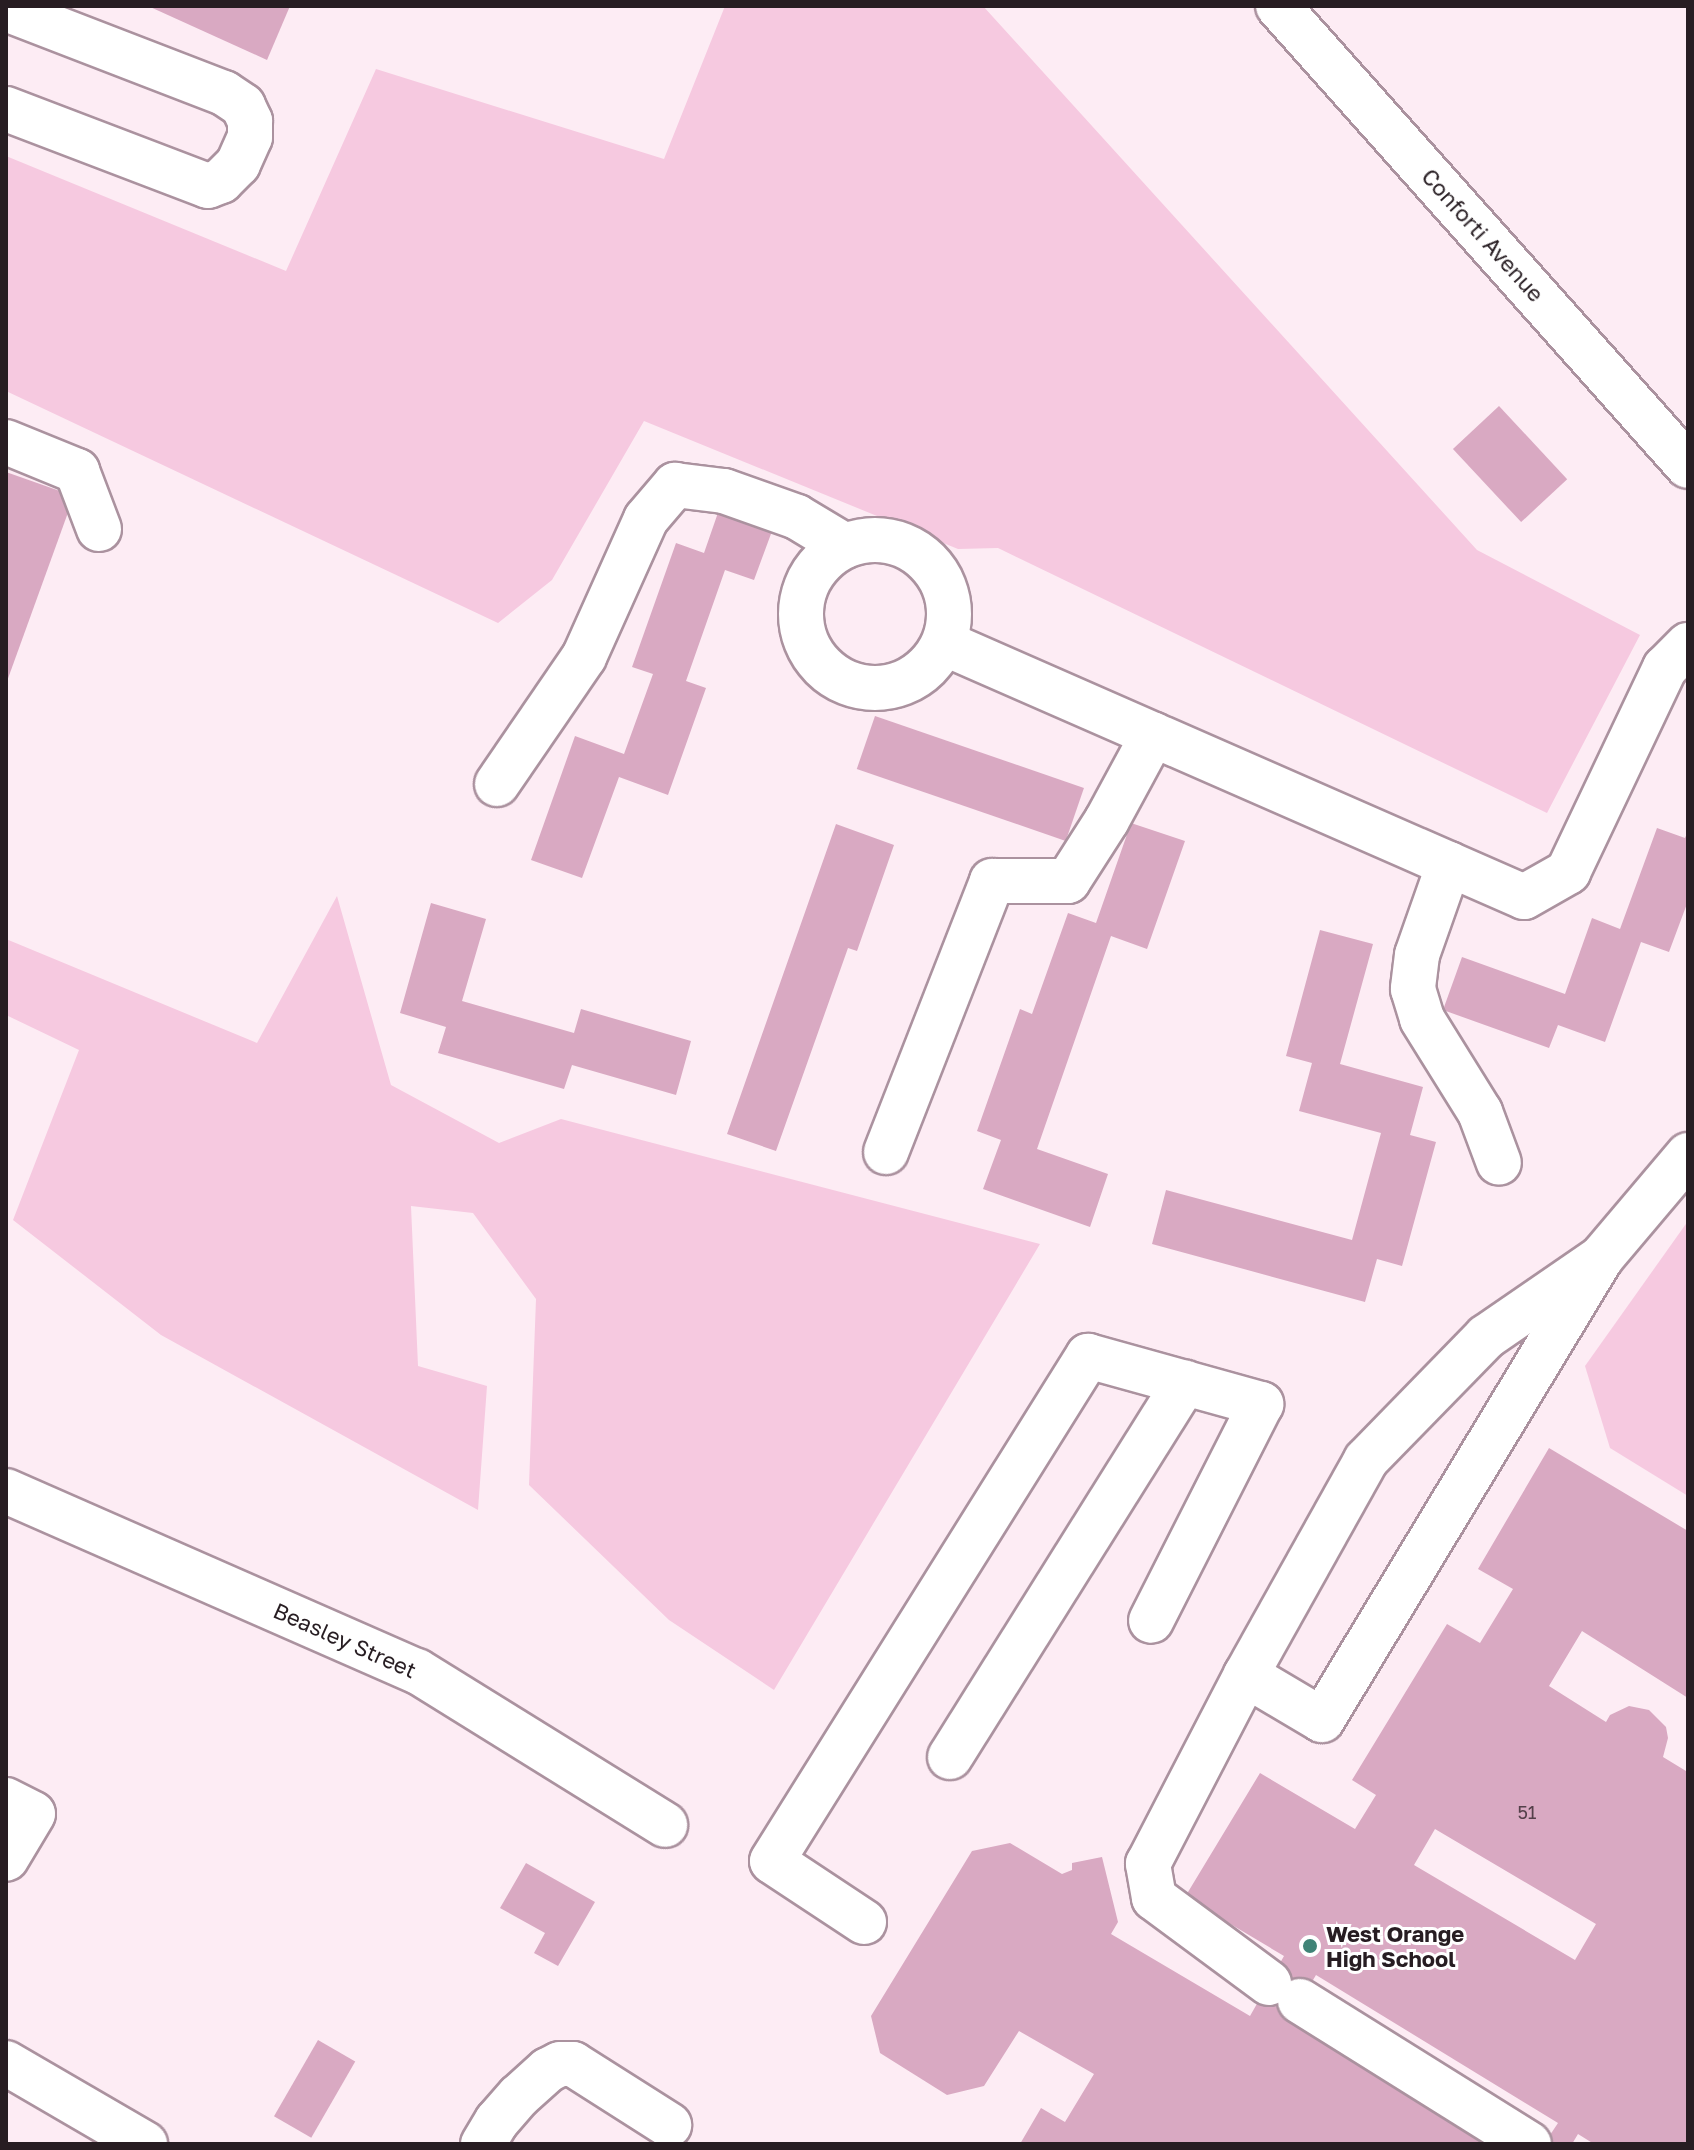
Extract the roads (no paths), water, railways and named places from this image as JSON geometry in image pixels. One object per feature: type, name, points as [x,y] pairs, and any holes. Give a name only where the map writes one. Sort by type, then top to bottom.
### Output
[{"type":"street","name":"Conforti Avenue","points":[[1278,6],[1688,466]]},
{"type":"street","points":[[6,9],[224,93],[243,106],[250,121],[250,137],[238,164],[221,181],[208,186],[6,109]]},
{"type":"street","points":[[6,442],[52,475],[77,471],[99,529]]},
{"type":"street","points":[[497,784],[584,657],[646,519],[675,485],[724,491],[797,517],[845,546]]},
{"type":"street","points":[[868,540],[891,541],[920,554],[936,571],[947,592],[950,614],[944,643],[936,658],[919,675],[898,686],[868,689],[845,683],[825,670],[810,652],[802,630],[802,599],[811,577],[826,559],[845,546],[868,540]]},
{"type":"street","points":[[944,643],[1524,897],[1568,872],[1665,668],[1688,645]]},
{"type":"street","points":[[886,1152],[992,881],[1068,881],[1107,820],[1153,735]]},
{"type":"street","points":[[1449,864],[1417,955],[1413,989],[1422,1019],[1480,1112],[1499,1163]]},
{"type":"street","points":[[1246,1675],[1322,1720],[1601,1258],[1688,1155]]},
{"type":"street","points":[[1529,2144],[1252,1975],[1154,1898],[1148,1864],[1246,1675],[1366,1460],[1486,1337],[1601,1258]]},
{"type":"street","points":[[864,1922],[772,1861],[1088,1356],[1261,1404],[1151,1621]]},
{"type":"street","points":[[950,1757],[1185,1383]]},
{"type":"street","name":"Beasley Street","points":[[6,1491],[417,1671],[665,1825]]},
{"type":"street","points":[[6,1800],[33,1814],[6,1859]]},
{"type":"street","points":[[6,2063],[145,2144]]},
{"type":"street","points":[[483,2144],[497,2121],[519,2096],[548,2070],[560,2064],[573,2064],[669,2125]]},
{"type":"place","name":"West Orange High School","points":[[1310,1946]]}]
